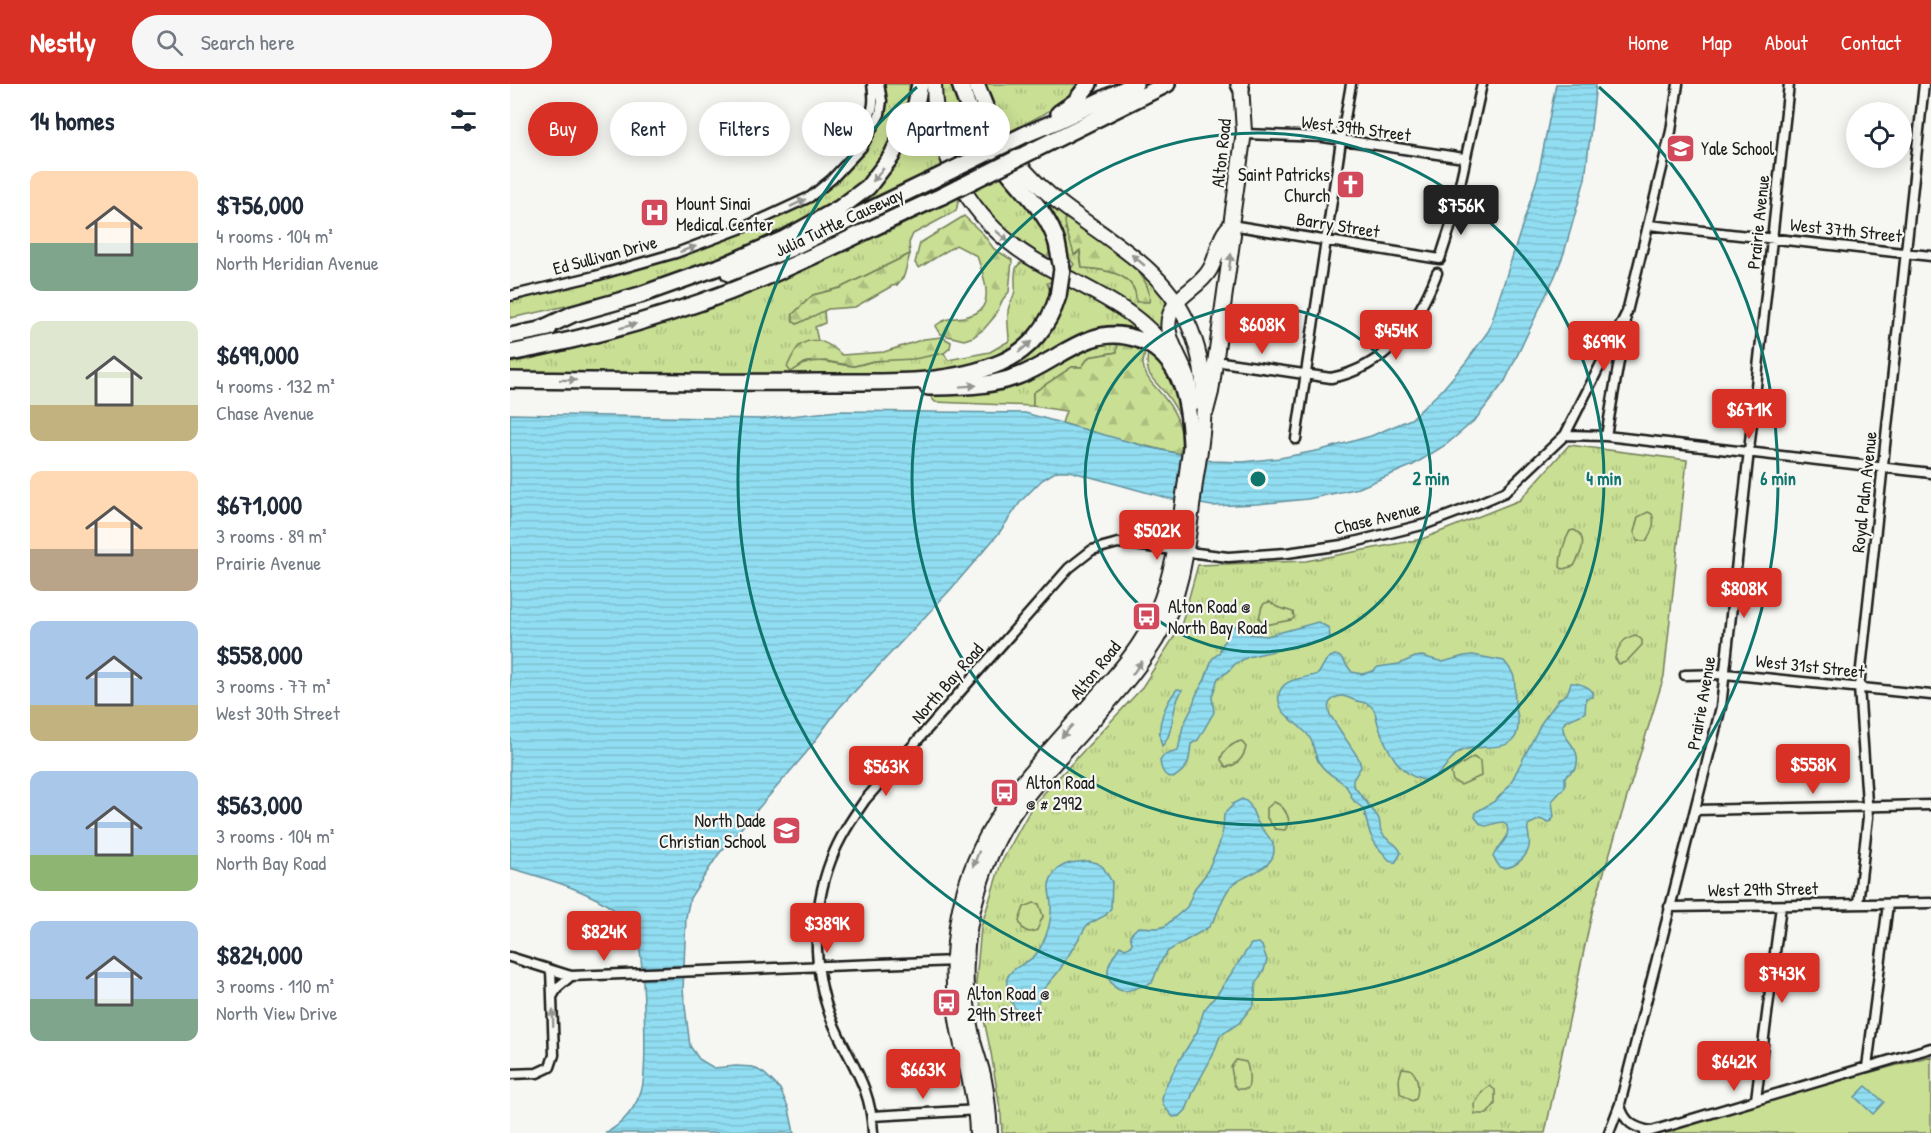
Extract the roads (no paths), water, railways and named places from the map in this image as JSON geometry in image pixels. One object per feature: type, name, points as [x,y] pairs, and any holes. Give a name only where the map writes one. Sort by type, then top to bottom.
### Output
[{"type":"highway","points":[[912,84],[912,102]]},
{"type":"highway","points":[[916,102],[920,84]]},
{"type":"highway","points":[[510,380],[870,382],[926,379],[992,366],[1016,354],[1038,335],[1052,313],[1058,296],[1062,269],[1058,243],[1040,207],[1008,170],[988,142],[973,116],[960,84]]},
{"type":"highway","points":[[976,84],[983,102]]},
{"type":"highway","points":[[1028,133],[1068,108],[1081,96],[1089,84]]},
{"type":"highway","name":"Julia Tuttle Causeway","points":[[510,336],[616,311],[717,279],[789,249],[1028,133],[1135,84]]},
{"type":"highway","name":"Julia Tuttle Causeway","points":[[510,353],[625,327],[710,299],[784,269],[942,196],[1167,84]]},
{"type":"highway","points":[[539,330],[573,314],[640,295],[727,264],[784,239],[828,215],[859,194],[876,177],[891,156]]},
{"type":"highway","points":[[784,383],[815,386],[973,386],[1000,381],[1024,373],[1093,339],[1121,335],[1152,346],[1164,355],[1174,368],[1187,403],[1196,445]]},
{"type":"main road","points":[[934,84],[936,116],[944,151],[961,187],[985,220],[1006,241],[1028,256],[1117,304],[1146,325],[1172,356],[1185,381],[1191,400]]},
{"type":"main road","points":[[971,84],[978,102]]},
{"type":"main road","name":"Alton Road","points":[[977,1133],[982,1110],[982,1074],[973,1042],[959,961],[960,912],[981,849],[1003,807],[1035,765],[1122,668],[1146,633],[1166,591],[1180,551],[1196,445],[1204,419],[1215,361],[1233,235],[1231,225],[1244,134],[1240,85]]},
{"type":"main road","points":[[1010,152],[1039,185],[1066,208],[1137,259],[1154,274],[1177,303],[1190,326],[1200,357],[1205,391],[1204,419]]},
{"type":"main road","name":"Alton Road","points":[[1196,445],[1188,377],[1167,329],[1168,318],[1177,303],[1209,271],[1217,255],[1223,232],[1231,225]]},
{"type":"main road","name":"Alton Road","points":[[982,1110],[990,1133]]},
{"type":"street","points":[[872,84],[873,102]]},
{"type":"street","name":"Ed Sullivan Drive","points":[[510,296],[676,253],[735,231],[810,197],[832,179],[862,147],[881,109],[879,84]]},
{"type":"street","points":[[1296,440],[1351,84]]},
{"type":"street","points":[[1464,158],[1482,84]]},
{"type":"street","name":"Chase Avenue","points":[[1606,436],[1627,312],[1671,131],[1678,84]]},
{"type":"street","name":"Prairie Avenue","points":[[1609,1133],[1620,1104],[1721,707],[1789,84]]},
{"type":"street","name":"Royal Palm Avenue","points":[[1858,904],[1867,807],[1859,687],[1924,84]]},
{"type":"street","name":"West 39th Street","points":[[1244,134],[1323,137],[1464,158]]},
{"type":"street","name":"Barry Street","points":[[1231,225],[1440,259],[1455,206],[1464,158]]},
{"type":"street","name":"West 37th Street","points":[[1649,225],[1931,256]]},
{"type":"street","points":[[1215,361],[1331,378],[1350,374],[1370,365],[1389,350],[1408,327],[1428,296],[1437,273]]},
{"type":"street","name":"Chase Avenue","points":[[1180,551],[1228,557],[1287,553],[1342,544],[1426,524],[1505,492],[1565,435],[1627,312]]},
{"type":"street","points":[[1565,435],[1606,436],[1931,473]]},
{"type":"street","name":"North Bay Road","points":[[873,1133],[867,1092],[831,1017],[818,967],[818,913],[824,879],[844,832],[865,800],[1069,568],[1092,550],[1119,543],[1180,551]]},
{"type":"street","name":"West 31st Street","points":[[1684,675],[1725,674],[1931,695]]},
{"type":"street","points":[[1696,810],[1931,805]]},
{"type":"street","name":"West 29th Street","points":[[1669,907],[1931,903]]},
{"type":"street","points":[[1867,1067],[1888,904]]},
{"type":"street","points":[[1756,1099],[1781,906]]},
{"type":"street","points":[[510,957],[571,976],[959,961]]},
{"type":"street","points":[[510,1074],[537,1073],[550,1067],[554,1055],[551,970]]},
{"type":"street","points":[[552,997],[558,987],[571,976]]},
{"type":"street","points":[[1620,1104],[1622,1112],[1630,1123],[1648,1132],[1931,1048]]},
{"type":"street","points":[[872,1116],[982,1110]]},
{"type":"water","points":[[1556,84],[1596,84],[1585,179],[1564,253],[1555,276],[1505,381],[1476,419],[1447,444],[1413,465],[1359,488],[1308,499],[1212,506],[1167,498],[1069,471],[1057,471],[1042,480],[1021,501],[999,533],[951,589],[839,708],[806,753],[718,855],[690,898],[686,917],[683,990],[690,1046],[699,1059],[714,1068],[753,1067],[765,1074],[780,1089],[789,1109],[794,1133],[605,1133],[618,1125],[637,1101],[644,1076],[644,1011],[641,964],[636,935],[624,919],[600,900],[569,887],[510,868],[510,414],[762,419],[838,411],[1025,413],[1148,447],[1212,461],[1243,462],[1321,450],[1371,436],[1411,419],[1441,391],[1489,330],[1538,176]]},
{"type":"water","points":[[1318,622],[1329,628],[1330,638],[1248,657],[1236,663],[1218,678],[1212,697],[1214,712],[1198,740],[1191,744],[1188,764],[1173,778],[1165,775],[1160,761],[1164,755],[1178,751],[1183,726],[1196,695],[1230,627],[1241,625],[1250,634],[1267,636]]},
{"type":"water","points":[[1335,655],[1343,659],[1352,672],[1362,674],[1415,657],[1422,656],[1443,662],[1473,655],[1504,661],[1514,677],[1518,722],[1516,735],[1511,742],[1496,747],[1467,749],[1459,752],[1435,777],[1425,780],[1408,773],[1395,760],[1371,706],[1341,696],[1336,697],[1330,703],[1328,708],[1330,715],[1359,759],[1361,767],[1353,780],[1353,785],[1378,817],[1383,835],[1399,849],[1401,853],[1395,863],[1389,860],[1373,839],[1364,810],[1354,801],[1345,785],[1320,764],[1310,738],[1281,708],[1279,694],[1285,684],[1318,674],[1326,660]]},
{"type":"water","points":[[1571,683],[1584,685],[1593,693],[1593,697],[1586,698],[1585,713],[1566,721],[1563,725],[1563,731],[1577,754],[1576,768],[1565,777],[1565,787],[1552,801],[1554,817],[1550,822],[1540,819],[1528,825],[1529,845],[1526,855],[1513,866],[1503,868],[1493,857],[1507,835],[1507,826],[1503,822],[1484,826],[1475,817],[1476,812],[1495,801],[1509,786],[1542,722],[1559,699],[1567,694]]},
{"type":"water","points":[[1177,689],[1182,690],[1176,702],[1170,732],[1162,746],[1160,731],[1162,716]]},
{"type":"water","points":[[1242,799],[1250,805],[1259,824],[1272,841],[1274,853],[1271,860],[1259,870],[1231,886],[1209,927],[1168,951],[1152,983],[1127,991],[1116,988],[1109,979],[1108,969],[1120,946],[1125,949],[1130,947],[1132,943],[1130,935],[1138,927],[1165,926],[1187,907],[1219,845],[1224,814],[1232,804]]},
{"type":"water","points":[[1089,861],[1103,867],[1112,882],[1111,908],[1106,915],[1087,925],[1059,971],[1043,990],[1033,1015],[1026,1020],[1018,1013],[1009,997],[1007,980],[1015,968],[1037,953],[1043,942],[1050,917],[1049,886],[1055,872],[1066,864]]},
{"type":"water","points":[[1259,943],[1267,960],[1256,983],[1254,1004],[1239,1023],[1220,1036],[1186,1110],[1180,1116],[1173,1117],[1163,1105],[1165,1087],[1197,1032],[1204,1010],[1251,944]]},
{"type":"water","points":[[1866,1086],[1884,1102],[1873,1114],[1855,1097]]},
{"type":"place","name":"Yale School","points":[[1680,148]]},
{"type":"place","name":"Saint Patricks Church","points":[[1351,184]]},
{"type":"place","name":"Mount Sinai Medical Center","points":[[655,213]]},
{"type":"place","name":"Alton Road @ North Bay Road","points":[[1147,616]]},
{"type":"place","name":"Alton Road @ # 2992","points":[[1005,792]]},
{"type":"place","name":"North Dade Christian School","points":[[787,830]]},
{"type":"place","name":"Alton Road @ 29th Street","points":[[946,1003]]}]
